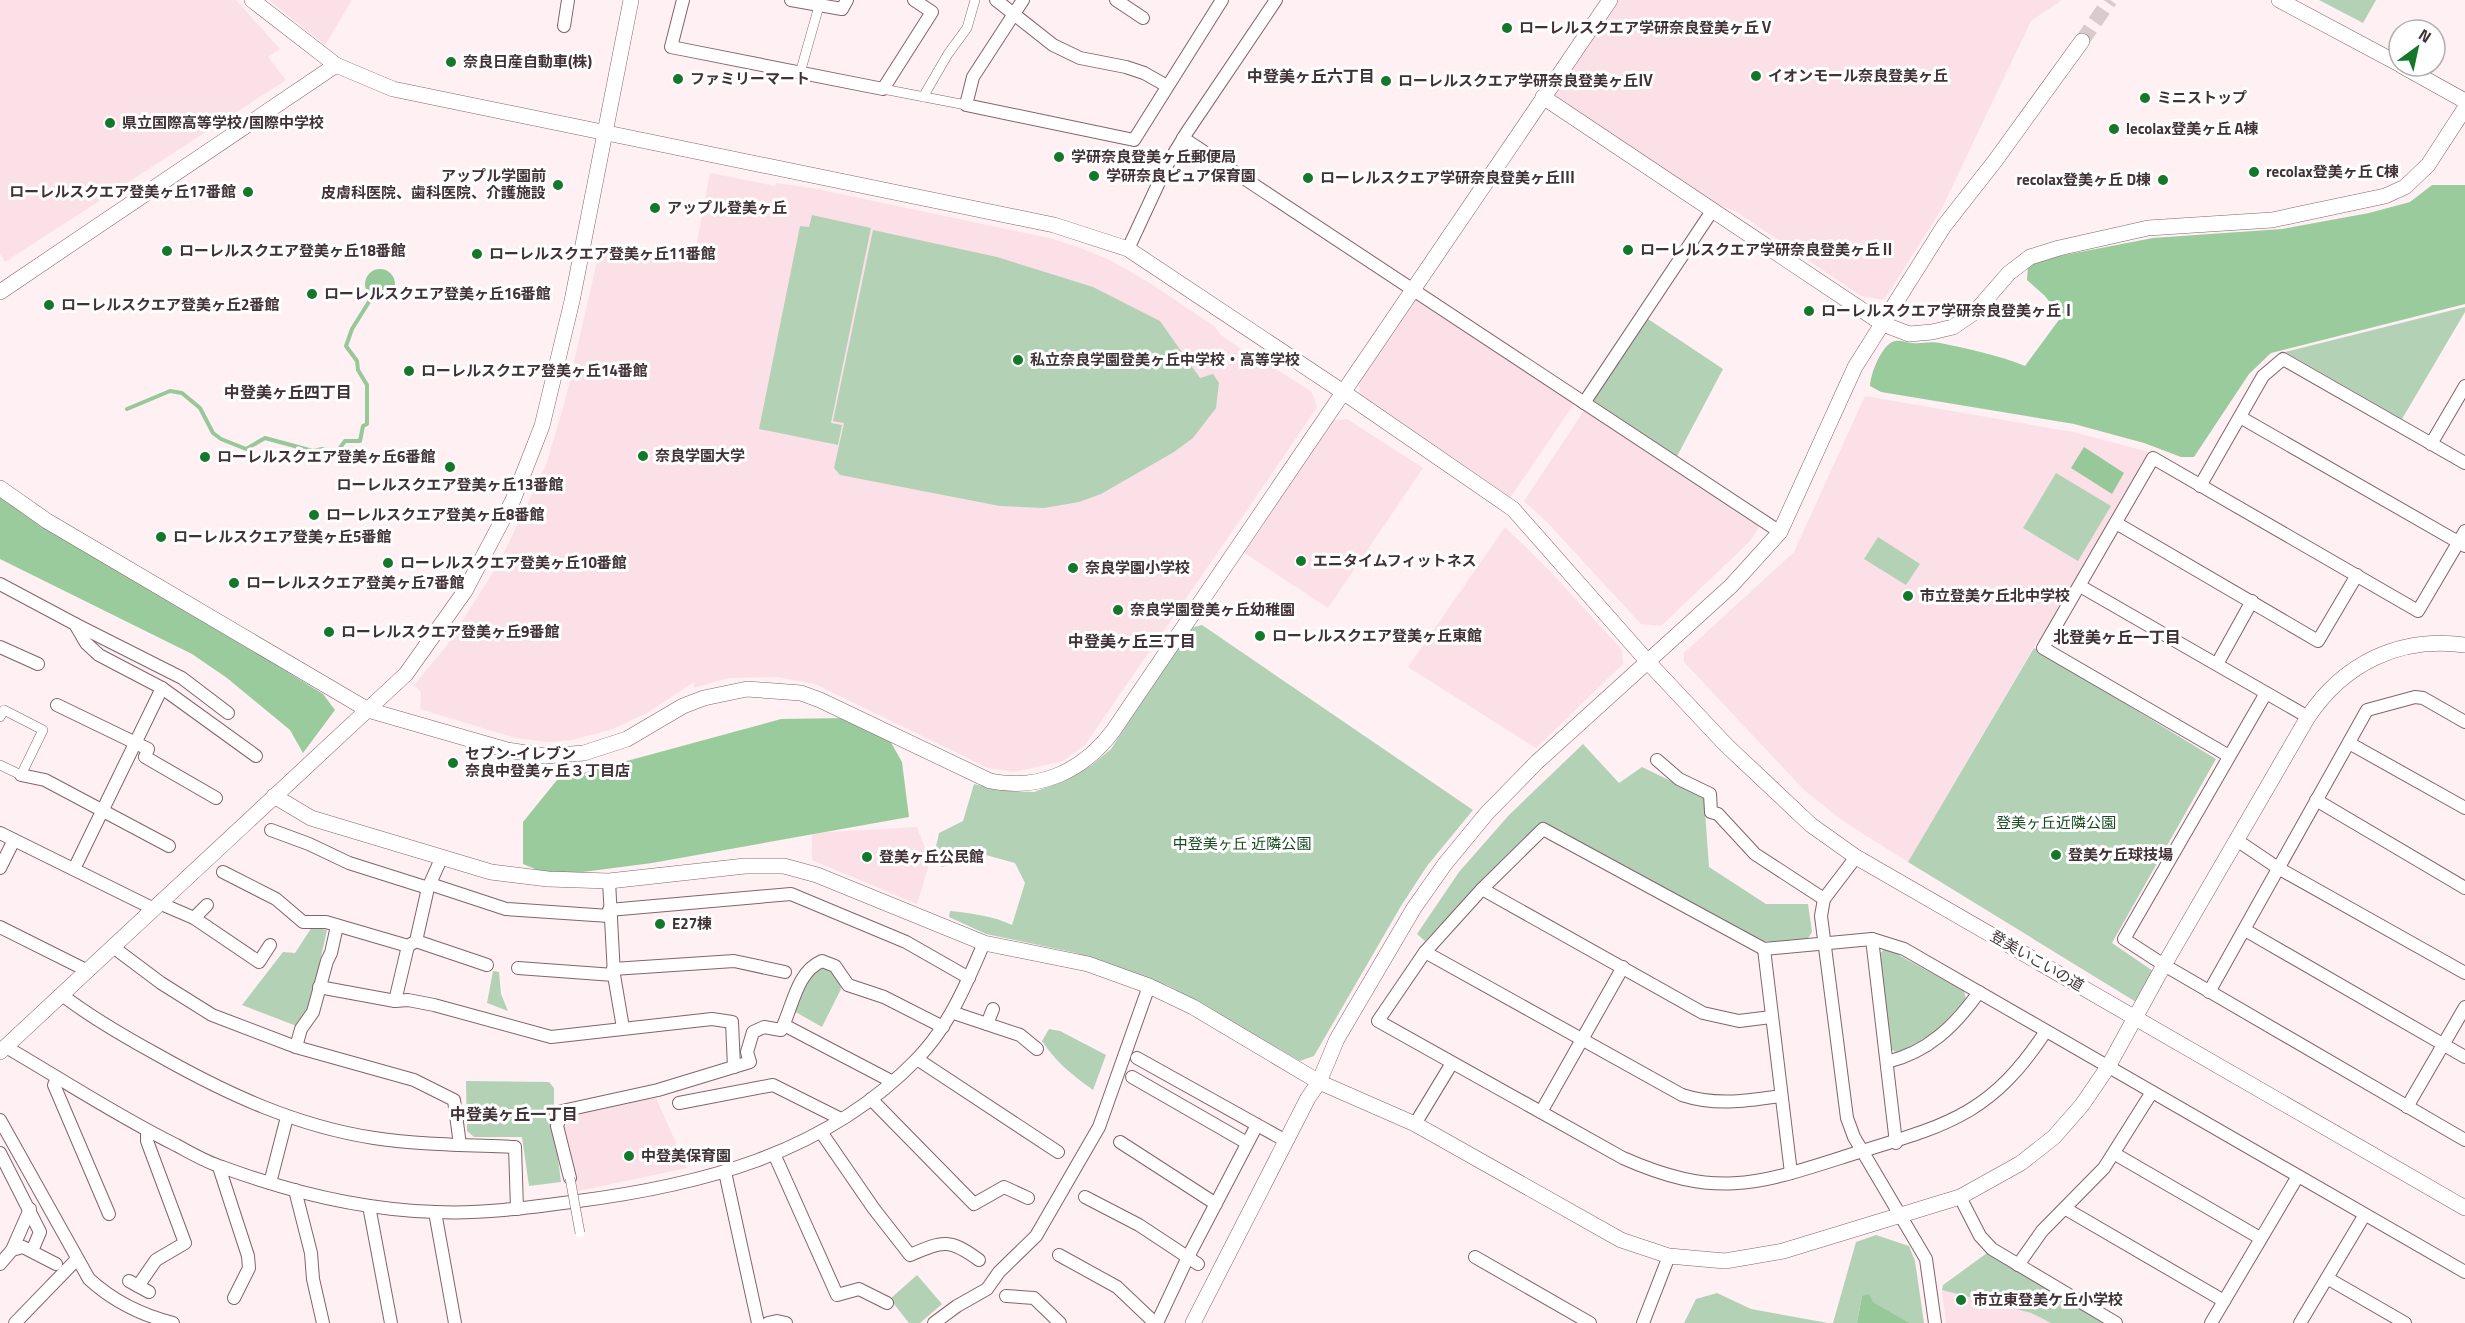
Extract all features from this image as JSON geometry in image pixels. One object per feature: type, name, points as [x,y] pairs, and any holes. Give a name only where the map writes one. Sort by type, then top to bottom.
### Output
[{"type":"street","name":"登美いこいの道","points":[[252,0],[336,65],[393,89],[1054,225],[1128,249],[1343,392],[1513,509],[1648,662],[1770,788],[1811,825],[1856,857],[2465,1208]]},
{"type":"street","points":[[564,26],[568,0]]},
{"type":"street","points":[[631,0],[572,301],[542,426],[493,542],[456,605],[406,674],[3,1049],[147,1131],[219,1167],[270,1183],[369,1206],[435,1212],[517,1209],[635,1194],[725,1172],[775,1156],[821,1132],[871,1099],[918,1059],[954,1012],[984,944]]},
{"type":"street","points":[[683,0],[671,47],[1134,140],[1222,0]]},
{"type":"street","points":[[791,0],[842,9],[847,0]]},
{"type":"street","points":[[883,90],[932,12],[914,0]]},
{"type":"street","points":[[923,97],[948,54],[968,28],[975,0]]},
{"type":"street","points":[[996,0],[1053,45],[1080,58],[1144,73],[1167,86]]},
{"type":"street","points":[[966,105],[973,77],[1023,0]]},
{"type":"street","points":[[1116,0],[1143,18]]},
{"type":"street","points":[[1128,249],[1167,165],[1183,138],[1276,0]]},
{"type":"street","points":[[0,488],[47,521],[368,710],[507,750],[545,756],[584,753],[627,739],[683,706],[704,698],[747,689],[777,690],[801,693],[820,700],[990,781],[1007,784],[1022,783],[1062,776],[1090,757],[1113,731],[1610,0]]},
{"type":"street","points":[[2279,0],[2387,58]]},
{"type":"street","points":[[800,73],[819,6]]},
{"type":"street","points":[[1193,1323],[1286,1141],[1319,1082],[1337,1039],[1414,908],[1444,864],[1487,813],[1537,762],[1731,586],[1780,532],[1855,367],[1944,226],[2082,41]]},
{"type":"street","points":[[0,292],[336,65]]},
{"type":"street","points":[[2424,78],[2465,101]]},
{"type":"street","points":[[1544,97],[1882,324],[1909,334],[1953,327],[1975,312],[2009,273],[2030,257],[2059,248],[2148,228],[2272,220],[2385,196],[2405,187],[2428,165],[2465,108]]},
{"type":"street","points":[[1183,138],[1780,532]]},
{"type":"street","points":[[1584,403],[1712,211]]},
{"type":"street","points":[[2200,486],[2263,376],[2283,358],[2465,463]]},
{"type":"street","points":[[2431,444],[2465,386]]},
{"type":"street","points":[[2240,417],[2462,545]]},
{"type":"street","points":[[2229,756],[2043,648],[2153,458],[2418,611],[2462,545],[2465,531]]},
{"type":"street","points":[[2116,523],[2318,641],[2357,574]]},
{"type":"street","points":[[0,584],[182,678],[228,713]]},
{"type":"street","points":[[2080,586],[2308,717]]},
{"type":"street","points":[[2217,664],[2252,601]]},
{"type":"street","points":[[75,624],[86,643],[99,655],[162,688],[256,756]]},
{"type":"street","points":[[274,796],[311,818],[441,859],[491,872],[548,879],[609,881],[745,866],[784,866],[817,874],[984,944],[1088,964],[1149,986],[1193,1007],[1319,1082],[1415,1124],[1621,1240],[1669,1256],[1701,1260],[1749,1258],[1783,1251],[1960,1197],[2005,1174],[2038,1151],[2082,1105],[2108,1067],[2164,965],[2308,717],[2341,678],[2370,659],[2420,644],[2465,645]]},
{"type":"street","points":[[0,647],[38,664]]},
{"type":"street","points":[[74,868],[162,688]]},
{"type":"street","points":[[2266,693],[2124,939],[2164,965],[2465,1140]]},
{"type":"street","points":[[2210,992],[2367,710],[2415,697],[2423,698],[2465,722]]},
{"type":"street","points":[[57,705],[148,749],[145,757],[216,798]]},
{"type":"street","points":[[0,717],[4,710],[43,730],[21,775]]},
{"type":"street","points":[[2349,743],[2465,808]]},
{"type":"street","points":[[1657,760],[1679,779],[1710,794],[1711,812],[1718,814],[1755,854],[1824,899]]},
{"type":"street","points":[[0,765],[21,775],[45,780],[169,846]]},
{"type":"street","points":[[2316,800],[2465,888]]},
{"type":"street","points":[[2046,1031],[2012,1075],[1984,1102],[1950,1122],[1896,1143],[1791,1173],[1761,1181],[1732,1184],[1679,1179],[1623,1158],[1378,1021],[1425,952],[1482,889],[1543,829],[1764,949],[1872,939],[1904,949],[2298,1176],[2364,1216],[2465,1272]]},
{"type":"street","points":[[271,830],[309,844],[349,863],[506,909],[609,913],[791,894],[906,942],[969,978]]},
{"type":"street","points":[[0,833],[156,905],[194,918],[259,962],[270,945]]},
{"type":"street","points":[[0,868],[14,840]]},
{"type":"street","points":[[2238,841],[2278,868],[2465,973]]},
{"type":"street","points":[[1856,857],[1824,899],[1821,916],[1843,1101],[1850,1127],[1926,1259],[1935,1323]]},
{"type":"street","points":[[395,1001],[429,886],[441,859]]},
{"type":"street","points":[[223,872],[276,900],[303,922],[326,922],[487,965]]},
{"type":"street","points":[[609,881],[613,972],[623,1028]]},
{"type":"street","points":[[1482,889],[1711,1017],[1739,1021],[1770,1017]]},
{"type":"street","points":[[194,918],[207,905]]},
{"type":"street","points":[[296,1047],[301,1029],[313,1012],[319,987],[332,953],[337,926]]},
{"type":"street","points":[[0,927],[88,971]]},
{"type":"street","points":[[2245,930],[2465,1057]]},
{"type":"street","points":[[1872,939],[1896,1143]]},
{"type":"street","points":[[113,947],[212,1015],[296,1047],[414,1080],[454,1100],[460,1145]]},
{"type":"street","points":[[1764,949],[1770,1017],[1791,1173]]},
{"type":"street","points":[[1425,952],[1671,1089],[1693,1098],[1729,1103],[1781,1096]]},
{"type":"street","points":[[580,1233],[557,1126],[562,1111],[658,1090],[750,1062],[747,1052],[753,1032],[764,1028],[781,1030],[803,976],[811,965],[822,961],[835,966],[848,985],[884,997],[943,1027]]},
{"type":"street","points":[[518,968],[613,972],[734,962],[785,972]]},
{"type":"street","points":[[1541,1112],[1623,967]]},
{"type":"street","points":[[934,1323],[957,1306],[987,1289],[999,1272],[1036,1236],[1099,1127],[1149,986]]},
{"type":"street","points":[[319,987],[395,1001],[408,1000],[434,1005],[551,1037],[712,1019],[732,1022],[734,1067]]},
{"type":"street","points":[[1887,1062],[1914,1053],[1942,1035],[1961,1016],[1979,992]]},
{"type":"street","points":[[62,995],[95,1020],[181,1068],[253,1105],[287,1118],[372,1138],[427,1145],[515,1147],[517,1209]]},
{"type":"street","points":[[2407,1107],[2465,1007]]},
{"type":"street","points":[[987,1024],[993,1009]]},
{"type":"street","points":[[954,1012],[1020,1035],[1037,1049]]},
{"type":"street","points":[[784,1025],[891,1081]]},
{"type":"street","points":[[1137,1058],[1286,1141]]},
{"type":"street","points":[[918,1059],[1058,1152]]},
{"type":"street","points":[[1415,1124],[1452,1063]]},
{"type":"street","points":[[1132,1077],[1247,1143]]},
{"type":"street","points":[[57,1079],[54,1085],[109,1214]]},
{"type":"street","points":[[679,1103],[773,1085],[841,1119]]},
{"type":"street","points":[[2018,1265],[2043,1231],[2115,1154],[2152,1092]]},
{"type":"street","points":[[871,1099],[974,1204],[1004,1187],[1028,1198]]},
{"type":"street","points":[[270,1183],[287,1118]]},
{"type":"street","points":[[0,1120],[89,1280],[108,1297],[152,1318],[173,1323]]},
{"type":"street","points":[[1059,1255],[1117,1287],[1156,1323],[1193,1260],[1216,1204],[1257,1125]]},
{"type":"street","points":[[139,1286],[156,1260],[185,1243],[147,1141],[147,1131]]},
{"type":"street","points":[[821,1132],[874,1209],[910,1256],[945,1242],[959,1245],[979,1260]]},
{"type":"street","points":[[1120,1142],[1216,1204]]},
{"type":"street","points":[[0,1153],[40,1232],[32,1251]]},
{"type":"street","points":[[2115,1154],[2260,1238]]},
{"type":"street","points":[[775,1156],[837,1295],[859,1289],[886,1303]]},
{"type":"street","points":[[219,1167],[248,1256],[249,1268],[234,1298]]},
{"type":"street","points":[[725,1172],[758,1323]]},
{"type":"street","points":[[2211,1323],[2298,1176]]},
{"type":"street","points":[[295,1190],[311,1253],[313,1279],[323,1323]]},
{"type":"street","points":[[1085,1197],[1139,1225],[1193,1260]]},
{"type":"street","points":[[1960,1197],[1986,1243],[2018,1265],[2116,1323]]},
{"type":"street","points":[[369,1206],[391,1323]]},
{"type":"street","points":[[0,1264],[12,1250],[30,1209]]},
{"type":"street","points":[[2066,1209],[2224,1301]]},
{"type":"street","points":[[435,1212],[455,1323]]},
{"type":"street","points":[[2300,1323],[2364,1216]]},
{"type":"street","points":[[12,1250],[23,1246],[56,1263]]},
{"type":"street","points":[[1643,1323],[1669,1256]]},
{"type":"street","points":[[1475,1257],[1590,1323]]},
{"type":"street","points":[[15,1323],[77,1259]]},
{"type":"street","points":[[2327,1278],[2405,1323]]},
{"type":"street","points":[[1005,1296],[1034,1298],[1060,1323]]},
{"type":"street","points":[[768,1323],[777,1321],[786,1323]]},
{"type":"shaded area","name":"県立国際高等学校/国際中学校","points":[[0,0],[236,0],[280,49],[268,57],[286,80],[5,262],[0,254]]},
{"type":"shaded area","points":[[269,0],[352,0],[325,45]]},
{"type":"shaded area","points":[[1616,0],[2062,0],[2031,21],[1941,210],[1884,300],[1861,296],[1737,212],[1710,201],[1552,93]]},
{"type":"shaded area","points":[[710,173],[775,186],[776,183],[812,188],[1049,238],[1078,247],[1110,260],[1153,285],[1214,326],[1221,335],[1261,363],[1268,364],[1312,392],[1317,407],[1085,745],[1063,761],[1014,772],[988,768],[815,684],[778,677],[728,678],[694,688],[694,682],[647,713],[610,730],[572,740],[549,742],[516,738],[420,709],[421,692],[414,685],[445,648],[499,563],[546,465],[565,401],[601,244],[693,263]]},
{"type":"shaded area","points":[[2432,185],[2465,185],[2465,304],[2271,353],[2249,374],[2194,457],[2181,457],[2144,443],[2074,424],[1881,392],[1870,386],[1874,369],[1882,353],[1889,344],[1897,341],[1940,343],[1994,355],[2025,366],[2061,317],[2045,296],[2027,280],[2028,265],[2049,258],[2153,238],[2282,229],[2369,213],[2410,202]]},
{"type":"shaded area","points":[[380,269],[391,273],[395,284],[391,295],[380,299],[369,295],[365,284],[369,273]]},
{"type":"shaded area","points":[[1419,298],[1574,404],[1510,498],[1360,397],[1359,381],[1412,300]]},
{"type":"shaded area","name":"市立登美ケ丘北中学校","points":[[1865,396],[2073,432],[2153,453],[2045,641],[2038,640],[1908,862],[1843,821],[1804,790],[1684,662],[1684,653],[1794,552]]},
{"type":"shaded area","points":[[1585,409],[1760,526],[1749,542],[1661,626],[1641,624],[1546,521],[1524,501]]},
{"type":"shaded area","points":[[1347,419],[1423,468],[1328,608],[1243,552],[1334,420]]},
{"type":"shaded area","points":[[2084,447],[2124,473],[2112,494],[2071,468]]},
{"type":"shaded area","points":[[0,495],[323,694],[335,710],[303,753],[290,730],[227,678],[192,654],[0,559]]},
{"type":"shaded area","points":[[1505,527],[1548,569],[1622,650],[1623,664],[1536,748],[1408,667]]},
{"type":"shaded area","points":[[846,718],[889,739],[902,762],[909,817],[652,863],[552,876],[523,864],[523,822],[557,780],[781,719]]},
{"type":"shaded area","points":[[917,827],[930,861],[917,904],[812,860],[812,833]]},
{"type":"shaded area","points":[[656,1098],[687,1168],[578,1191],[564,1127],[568,1119],[577,1110]]},
{"type":"shaded area","name":"市立東登美ケ丘小学校","points":[[1942,1290],[2031,1313],[2051,1323],[1946,1323]]},
{"type":"shaded area","points":[[1869,1294],[1873,1302],[1910,1323],[1857,1323],[1862,1296]]},
{"type":"green space","points":[[2319,0],[2376,0],[2363,23]]},
{"type":"green space","points":[[812,215],[871,228],[831,423],[842,425],[838,445],[759,429],[800,226],[809,227]]},
{"type":"green space","name":"私立奈良学園登美ヶ丘中学校・高等学校","points":[[873,230],[997,257],[1093,287],[1160,321],[1200,378],[1213,374],[1219,383],[1216,408],[1193,438],[1174,452],[1101,494],[1079,502],[1044,508],[1000,506],[840,475],[834,468],[844,423],[833,421]]},
{"type":"green space","points":[[2465,307],[2465,312],[2402,419],[2285,352]]},
{"type":"green space","points":[[1642,315],[1723,369],[1674,462],[1584,403]]},
{"type":"green space","points":[[2056,473],[2111,506],[2078,561],[2023,528]]},
{"type":"green space","points":[[1878,537],[1920,564],[1906,585],[1864,559]]},
{"type":"green space","name":"中登美ヶ丘 近隣公園","points":[[1202,625],[1473,810],[1427,866],[1401,906],[1314,1056],[1300,1061],[1169,986],[1076,953],[986,934],[949,917],[950,911],[966,913],[990,917],[1012,925],[1025,883],[1015,863],[975,852],[942,867],[933,860],[939,833],[963,821],[974,784],[1002,791],[1034,792],[1062,782],[1092,765],[1111,749],[1190,628]]},
{"type":"green space","name":"登美ヶ丘近隣公園","points":[[2034,648],[2216,759],[2112,943],[2153,971],[2136,1002],[1908,862]]},
{"type":"green space","points":[[1583,744],[1619,783],[1642,767],[1704,797],[1709,867],[1766,904],[1808,904],[1812,932],[1807,940],[1772,942],[1756,940],[1542,822],[1425,941],[1417,934],[1459,872],[1509,815]]},
{"type":"green space","points":[[312,927],[327,930],[309,1011],[299,1027],[242,1005],[283,952],[295,953]]},
{"type":"green space","points":[[1886,948],[1964,991],[1966,1000],[1935,1032],[1898,1053],[1890,1049],[1879,954]]},
{"type":"green space","points":[[823,967],[839,976],[841,989],[822,1027],[792,1010],[807,977]]},
{"type":"green space","points":[[493,971],[499,972],[501,994],[508,1011],[487,1003]]},
{"type":"green space","points":[[1049,1029],[1060,1031],[1106,1055],[1093,1090],[1065,1068],[1042,1041]]},
{"type":"green space","points":[[466,1081],[549,1082],[554,1088],[554,1128],[561,1182],[529,1186],[522,1137],[474,1137],[467,1131]]},
{"type":"green space","points":[[1876,1235],[1909,1246],[1915,1261],[1924,1323],[1910,1323],[1862,1296],[1857,1323],[1833,1323],[1856,1242]]},
{"type":"green space","points":[[1987,1253],[2108,1323],[2051,1323],[2031,1313],[1942,1290],[1943,1285]]},
{"type":"green space","points":[[917,1275],[942,1304],[920,1323],[909,1323],[890,1299]]},
{"type":"green space","points":[[1717,1293],[1751,1309],[1828,1323],[1684,1323],[1696,1299]]},
{"type":"waterway","points":[[127,409],[170,391],[182,393],[200,408],[213,433],[221,439],[246,449],[265,438],[313,451],[322,449],[336,453],[345,441],[360,441],[363,426],[367,424],[367,385],[358,370],[357,361],[346,346],[352,329],[372,297]]},
{"type":"tunnel","points":[[2082,41],[2110,0]]},
{"type":"place","name":"ローレルスクエア学研奈良登美ヶ丘Ⅴ","points":[[1507,28]]},
{"type":"place","name":"奈良日産自動車(株)","points":[[451,62]]},
{"type":"place","name":"イオンモール奈良登美ヶ丘","points":[[1756,76]]},
{"type":"place","name":"ファミリーマート","points":[[678,79]]},
{"type":"place","name":"ローレルスクエア学研奈良登美ヶ丘Ⅳ","points":[[1386,81]]},
{"type":"place","name":"ミニストップ","points":[[2145,98]]},
{"type":"place","name":"県立国際高等学校/国際中学校","points":[[110,123]]},
{"type":"place","name":"lecolax登美ヶ丘 A棟","points":[[2114,129]]},
{"type":"place","name":"学研奈良登美ヶ丘郵便局","points":[[1059,157]]},
{"type":"place","name":"recolax登美ヶ丘 C棟","points":[[2254,172]]},
{"type":"place","name":"学研奈良ピュア保育園","points":[[1094,176]]},
{"type":"place","name":"ローレルスクエア学研奈良登美ヶ丘Ⅲ","points":[[1308,178]]},
{"type":"place","name":"recolax登美ヶ丘 D棟","points":[[2163,180]]},
{"type":"place","name":"アップル学園前 皮膚科医院、歯科医院、介護施設","points":[[558,185]]},
{"type":"place","name":"ローレルスクエア登美ヶ丘17番館","points":[[248,192]]},
{"type":"place","name":"アップル登美ヶ丘","points":[[655,208]]},
{"type":"place","name":"ローレルスクエア学研奈良登美ヶ丘Ⅱ","points":[[1628,250]]},
{"type":"place","name":"ローレルスクエア登美ヶ丘18番館","points":[[167,251]]},
{"type":"place","name":"ローレルスクエア登美ヶ丘11番館","points":[[477,254]]},
{"type":"place","name":"ローレルスクエア登美ヶ丘16番館","points":[[312,294]]},
{"type":"place","name":"ローレルスクエア登美ヶ丘2番館","points":[[49,305]]},
{"type":"place","name":"ローレルスクエア学研奈良登美ヶ丘Ⅰ","points":[[1809,311]]},
{"type":"place","name":"私立奈良学園登美ヶ丘中学校・高等学校","points":[[1018,360]]},
{"type":"place","name":"ローレルスクエア登美ヶ丘14番館","points":[[409,371]]},
{"type":"place","name":"奈良学園大学","points":[[643,456]]},
{"type":"place","name":"ローレルスクエア登美ヶ丘6番館","points":[[205,457]]},
{"type":"place","name":"ローレルスクエア登美ヶ丘13番館","points":[[450,467]]},
{"type":"place","name":"ローレルスクエア登美ヶ丘8番館","points":[[314,515]]},
{"type":"place","name":"ローレルスクエア登美ヶ丘5番館","points":[[161,537]]},
{"type":"place","name":"エニタイムフィットネス","points":[[1301,561]]},
{"type":"place","name":"ローレルスクエア登美ヶ丘10番館","points":[[388,563]]},
{"type":"place","name":"奈良学園小学校","points":[[1073,568]]},
{"type":"place","name":"ローレルスクエア登美ヶ丘7番館","points":[[234,583]]},
{"type":"place","name":"市立登美ケ丘北中学校","points":[[1908,596]]},
{"type":"place","name":"奈良学園登美ヶ丘幼稚園","points":[[1118,610]]},
{"type":"place","name":"ローレルスクエア登美ヶ丘9番館","points":[[329,632]]},
{"type":"place","name":"ローレルスクエア登美ヶ丘東館","points":[[1260,636]]},
{"type":"place","name":"セブン-イレブン 奈良中登美ヶ丘３丁目店","points":[[453,763]]},
{"type":"place","name":"登美ケ丘球技場","points":[[2056,855]]},
{"type":"place","name":"登美ヶ丘公民館","points":[[867,857]]},
{"type":"place","name":"E27棟","points":[[660,924]]},
{"type":"place","name":"中登美保育園","points":[[629,1156]]},
{"type":"place","name":"市立東登美ケ丘小学校","points":[[1961,1300]]},
{"type":"district","name":"中登美ヶ丘六丁目","points":[[1311,76]]},
{"type":"district","name":"中登美ヶ丘四丁目","points":[[288,392]]},
{"type":"district","name":"北登美ヶ丘一丁目","points":[[2117,637]]},
{"type":"district","name":"中登美ヶ丘三丁目","points":[[1132,641]]},
{"type":"district","name":"中登美ヶ丘一丁目","points":[[514,1114]]}]
